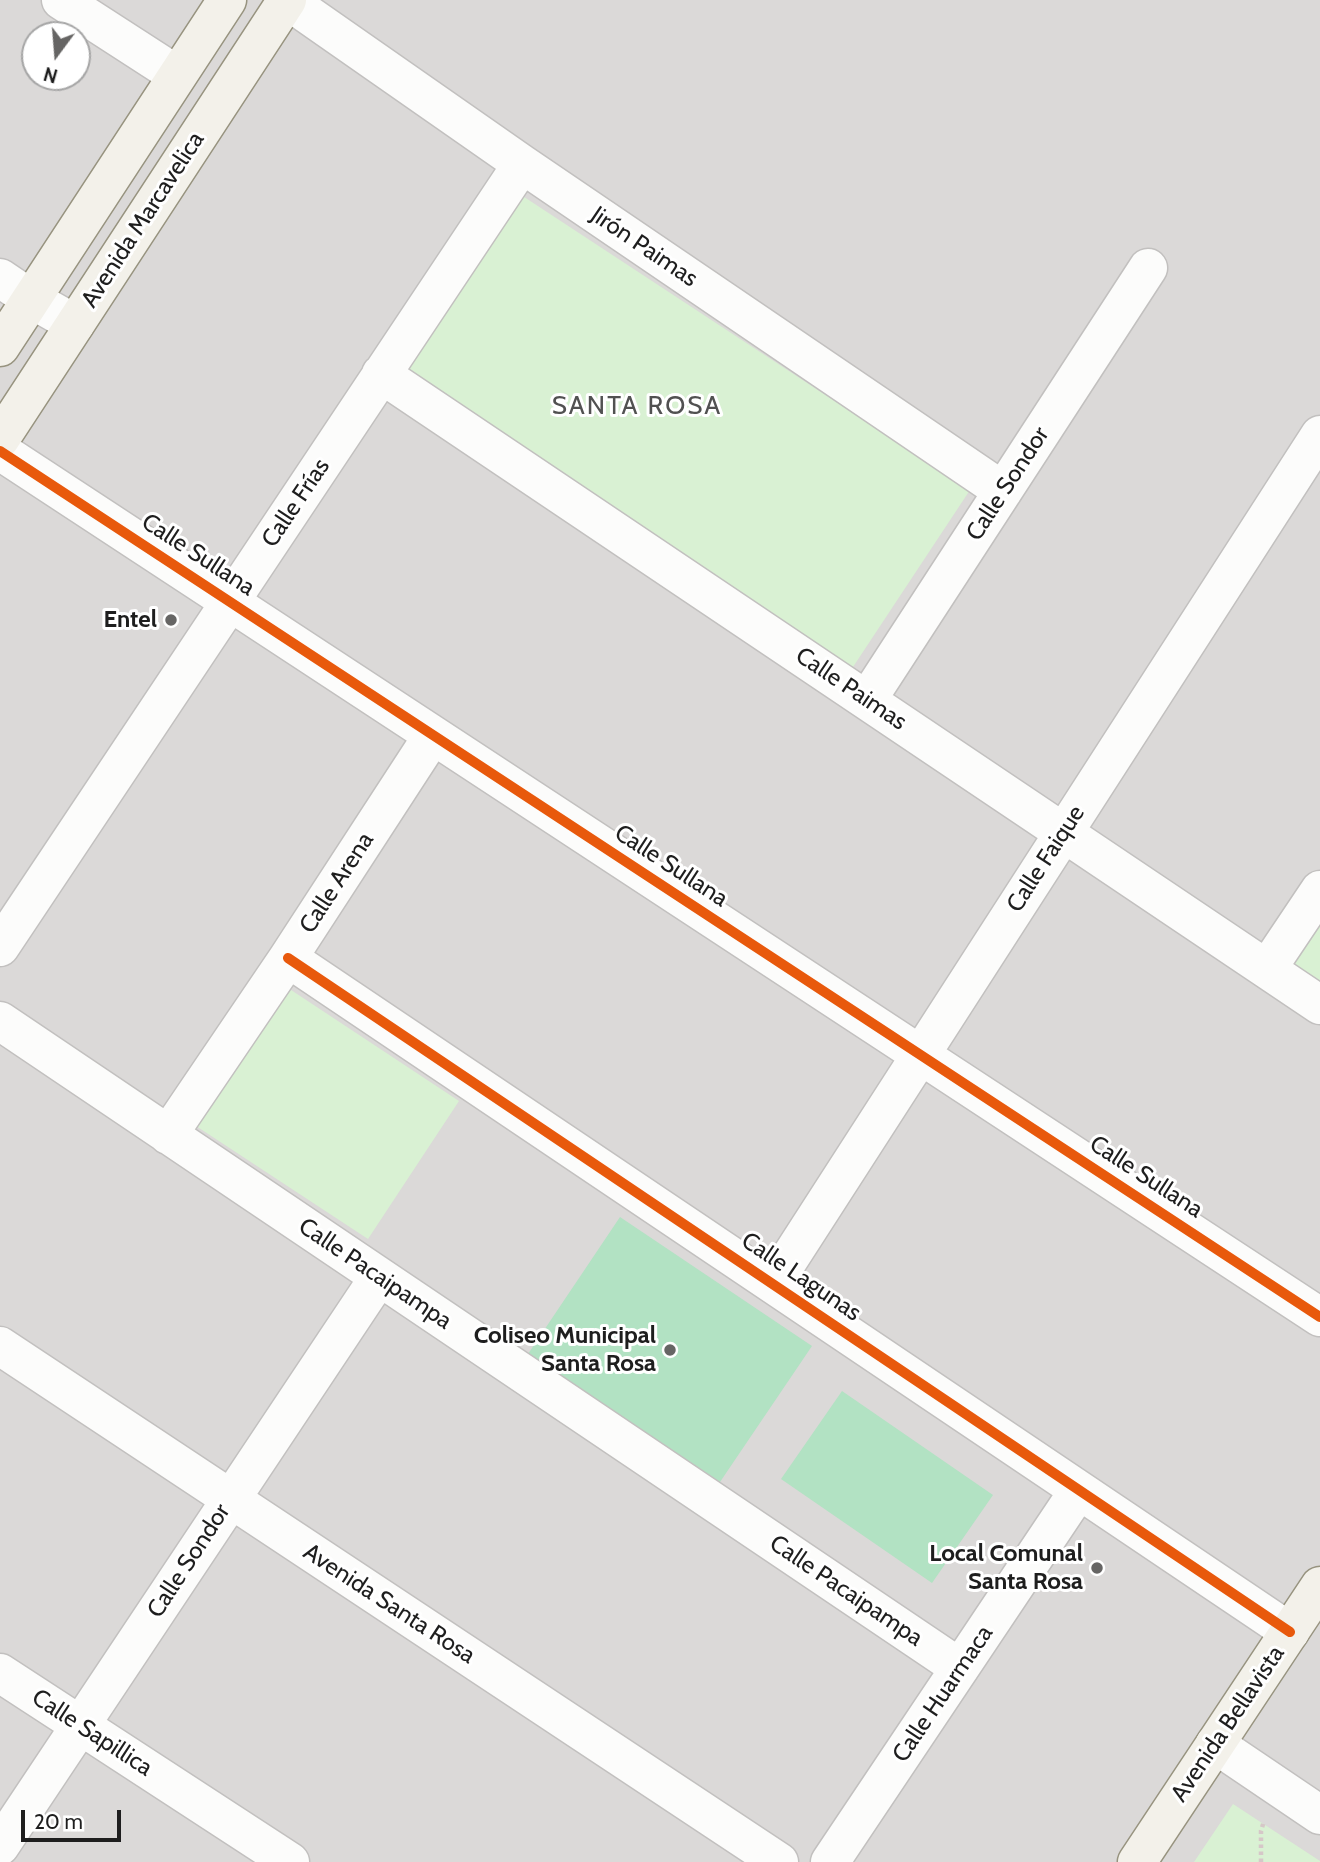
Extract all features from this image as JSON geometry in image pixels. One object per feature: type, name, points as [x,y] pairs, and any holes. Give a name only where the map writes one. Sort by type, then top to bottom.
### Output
[{"type":"street","points":[[61,0],[177,75]]},
{"type":"street","name":"Avenida Marcavelica","points":[[0,346],[227,0]]},
{"type":"street","name":"Avenida Marcavelica","points":[[0,439],[287,0]]},
{"type":"street","name":"Jirón Paimas","points":[[287,0],[522,164],[1003,491]]},
{"type":"street","name":"Calle Frías","points":[[0,947],[522,164]]},
{"type":"street","name":"Calle Sondor","points":[[867,700],[1148,268]]},
{"type":"street","points":[[0,278],[75,324]]},
{"type":"street","name":"Calle Paimas","points":[[381,374],[1320,1005]]},
{"type":"street","name":"Calle Faique","points":[[773,1284],[1320,435]]},
{"type":"street","name":"Calle Sullana","points":[[0,451],[1320,1317]]},
{"type":"street","name":"Calle Arena","points":[[168,1135],[288,958],[433,735]]},
{"type":"street","points":[[1267,969],[1320,890]]},
{"type":"street","name":"Calle Lagunas","points":[[288,958],[1290,1632]]},
{"type":"street","name":"Calle Pacaipampa","points":[[0,1021],[960,1668]]},
{"type":"street","name":"Calle Sondor","points":[[0,1846],[379,1277]]},
{"type":"street","name":"Avenida Santa Rosa","points":[[0,1346],[779,1862]]},
{"type":"street","name":"Calle Huarmaca","points":[[830,1862],[1079,1490]]},
{"type":"street","name":"Avenida Bellavista","points":[[1137,1862],[1320,1586]]},
{"type":"street","name":"Calle Sapillica","points":[[0,1674],[290,1862]]},
{"type":"street","points":[[1215,1744],[1320,1815]]},
{"type":"shaded area","points":[[0,0],[1320,0],[1320,1862],[0,1862]]},
{"type":"green space","points":[[512,189],[970,490],[851,670],[393,369]]},
{"type":"green space","points":[[1320,911],[1320,982],[1287,959]]},
{"type":"green space","points":[[285,986],[459,1101],[368,1239],[193,1124]]},
{"type":"green space","name":"Coliseo Municipal Santa Rosa","points":[[620,1217],[812,1346],[720,1482],[528,1354]]},
{"type":"green space","points":[[842,1391],[993,1495],[932,1583],[781,1479]]},
{"type":"green space","points":[[1233,1804],[1320,1861],[1320,1862],[1194,1862]]},
{"type":"cycle path","points":[[0,451],[1320,1317]]},
{"type":"cycle path","points":[[288,958],[1290,1632]]},
{"type":"place","name":"Entel","points":[[171,620]]},
{"type":"place","name":"Coliseo Municipal Santa Rosa","points":[[670,1350]]},
{"type":"place","name":"Local Comunal Santa Rosa","points":[[1097,1568]]},
{"type":"district","name":"SANTA ROSA","points":[[637,406]]}]
